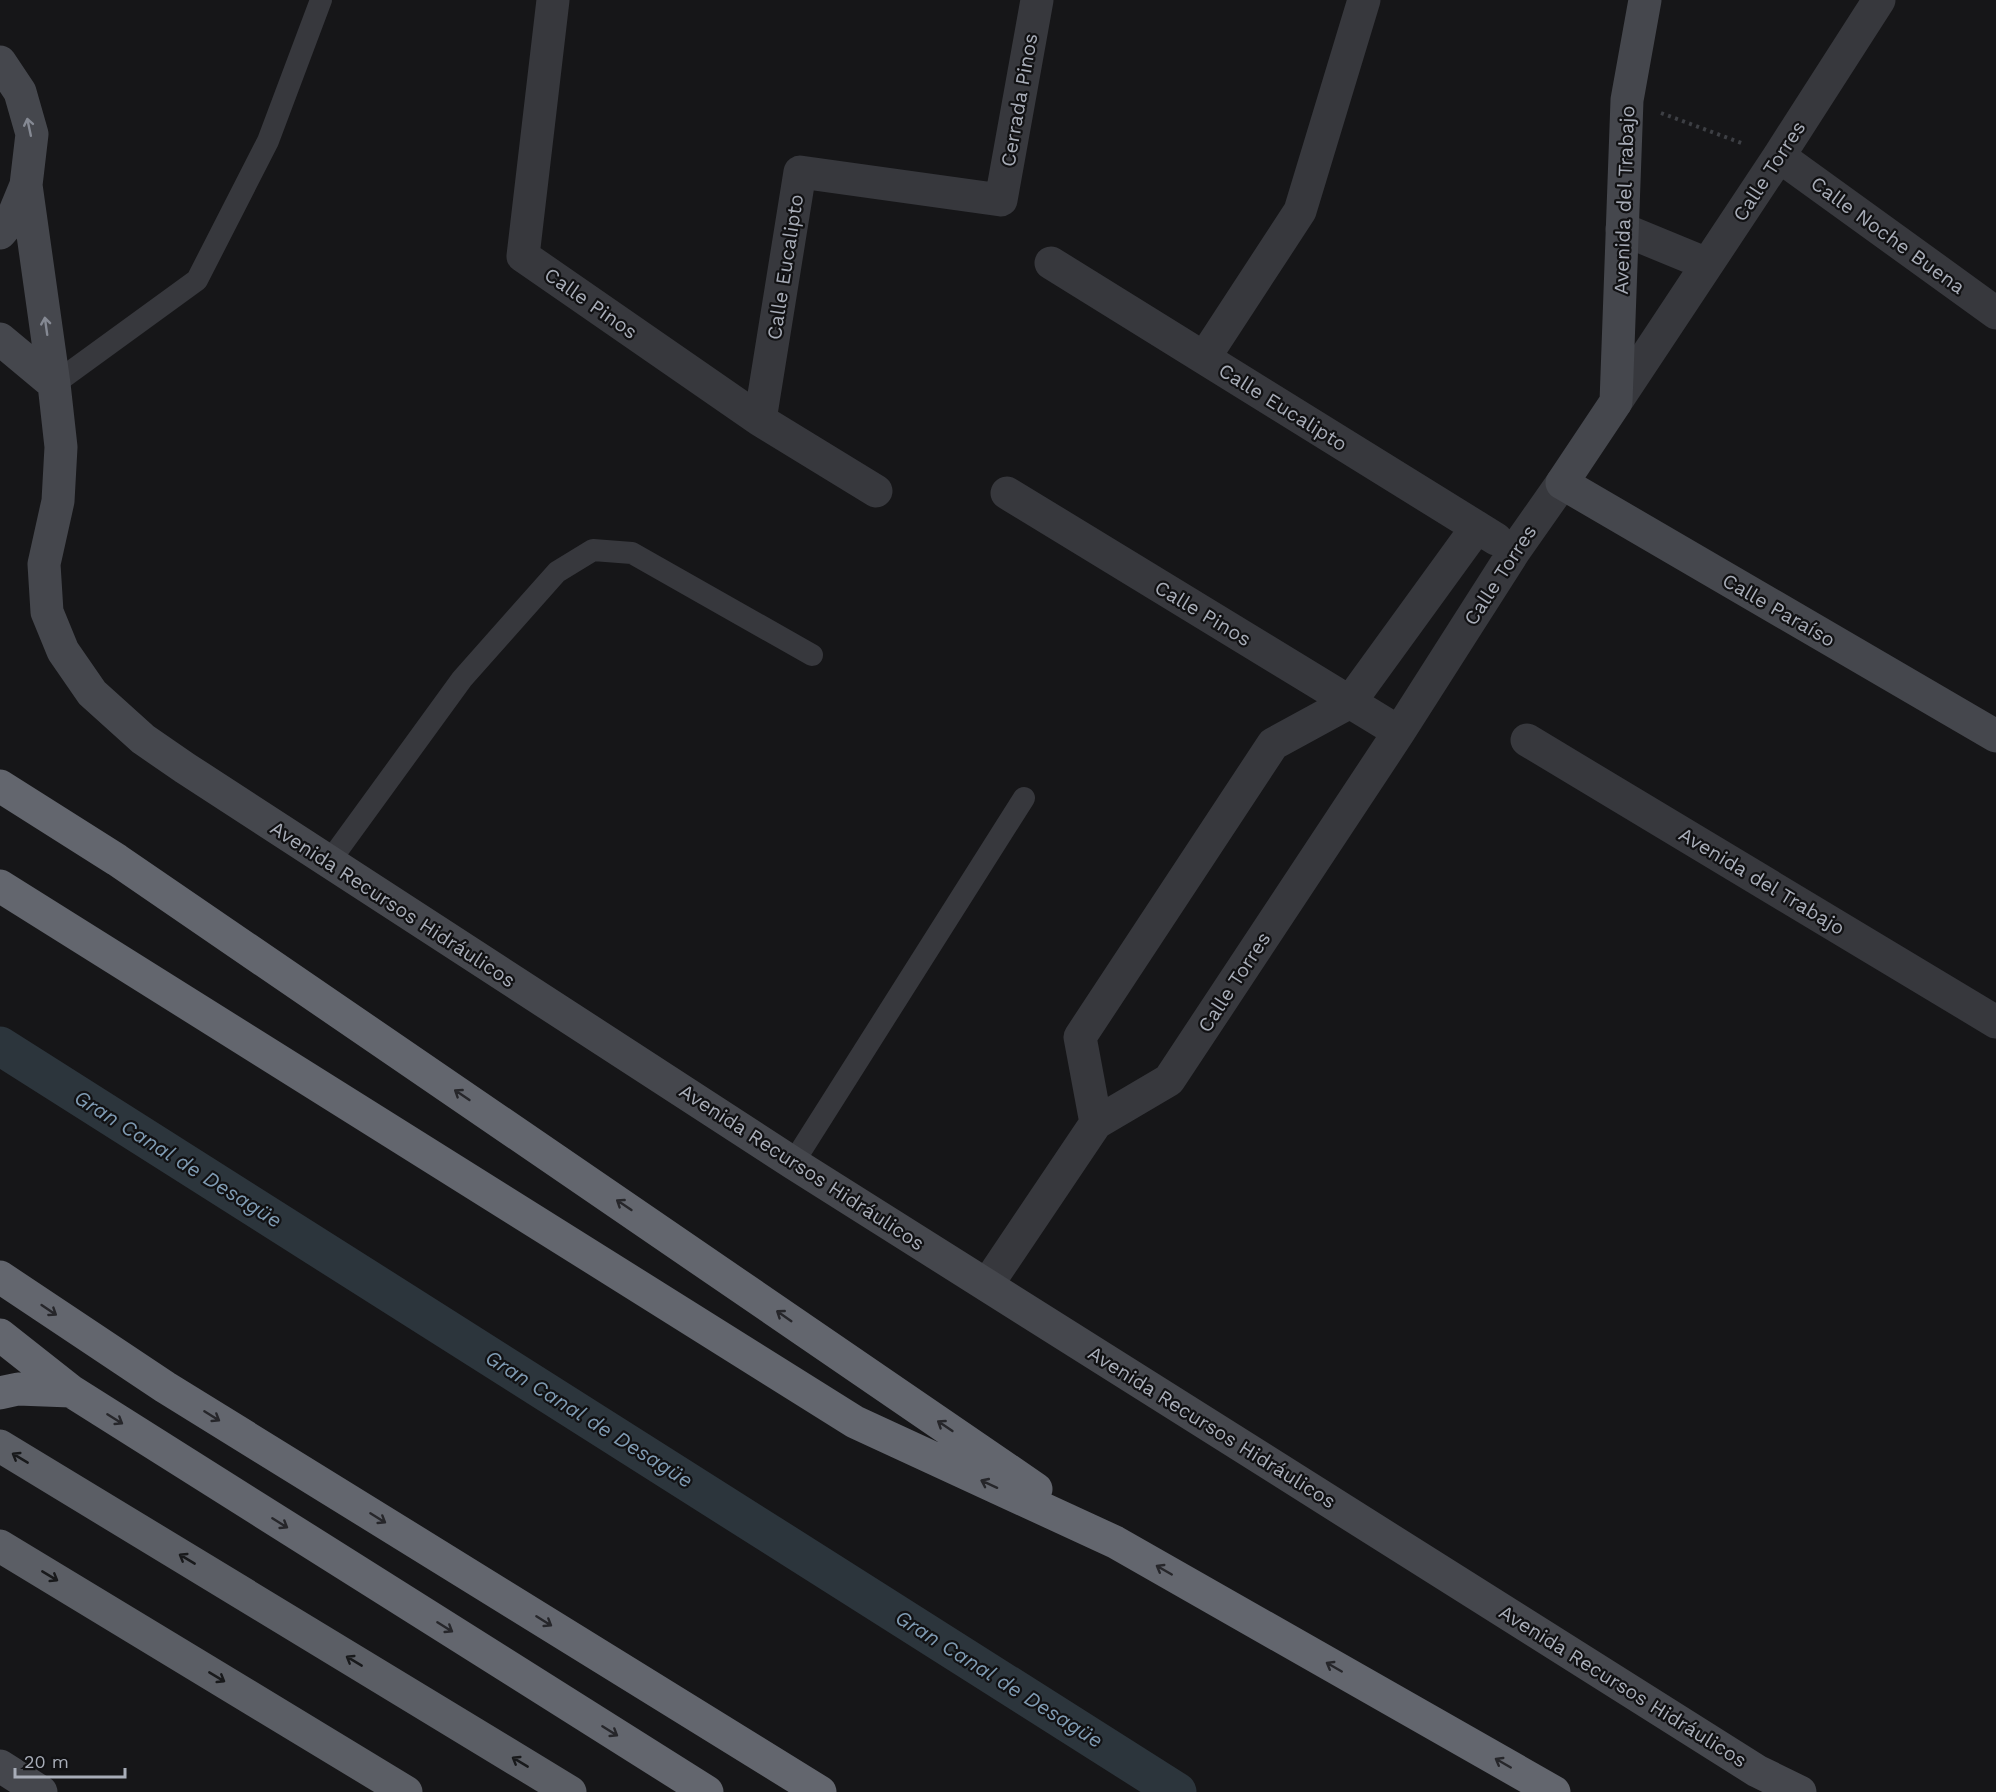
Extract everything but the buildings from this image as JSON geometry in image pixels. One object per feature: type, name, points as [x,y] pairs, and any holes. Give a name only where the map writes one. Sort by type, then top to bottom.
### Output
[{"type":"highway","points":[[0,786],[117,860],[1114,1542]]},
{"type":"highway","points":[[0,886],[855,1422],[1114,1542],[1554,1792]]},
{"type":"highway","points":[[0,1277],[165,1387],[820,1792]]},
{"type":"highway","points":[[0,1335],[71,1391],[707,1792]]},
{"type":"highway","points":[[0,1393],[18,1389],[71,1391]]},
{"type":"highway","points":[[0,1446],[570,1792]]},
{"type":"highway","points":[[0,1546],[406,1792]]},
{"type":"main road","name":"Avenida del Trabajo","points":[[1616,402],[1627,100],[1645,0]]},
{"type":"main road","name":"Avenida Recursos Hidráulicos","points":[[0,62],[20,92],[32,134],[26,185],[61,447],[58,501],[44,564],[47,612],[63,651],[92,693],[143,739],[793,1163],[1757,1771],[1800,1792]]},
{"type":"main road","points":[[0,232],[12,219],[26,185]]},
{"type":"main road","points":[[0,339],[54,384]]},
{"type":"main road","name":"Calle Torres","points":[[1562,483],[1616,402]]},
{"type":"main road","name":"Calle Paraíso","points":[[1562,483],[1996,736]]},
{"type":"main road","points":[[0,1766],[41,1792]]},
{"type":"street","name":"Calle Pinos","points":[[553,0],[523,256],[760,420],[876,491]]},
{"type":"street","name":"Cerrada Pinos","points":[[1001,200],[1037,0]]},
{"type":"street","points":[[1204,358],[1300,211],[1364,0]]},
{"type":"street","name":"Calle Torres","points":[[1616,402],[1879,0]]},
{"type":"street","name":"Calle Noche Buena","points":[[1779,156],[1996,313]]},
{"type":"street","name":"Calle Eucalipto","points":[[760,420],[800,171],[1001,200]]},
{"type":"street","points":[[1622,229],[1707,264]]},
{"type":"street","name":"Calle Eucalipto","points":[[1051,263],[1515,550]]},
{"type":"street","name":"Calle Torres","points":[[987,1285],[1096,1123],[1169,1080],[1399,732],[1515,550],[1562,483]]},
{"type":"street","name":"Calle Pinos","points":[[1007,494],[1399,732]]},
{"type":"street","points":[[1096,1123],[1080,1037],[1273,744],[1350,702],[1477,527]]},
{"type":"street","name":"Avenida del Trabajo","points":[[1527,740],[1996,1022]]},
{"type":"lane","points":[[54,384],[197,280],[268,141],[321,0]]},
{"type":"lane","points":[[329,862],[462,679],[557,572],[593,550],[632,553],[812,655]]},
{"type":"lane","points":[[793,1163],[1024,798]]},
{"type":"path","points":[[1627,100],[1779,156]]},
{"type":"waterway","name":"Gran Canal de Desagüe","points":[[0,1046],[1177,1792]]}]
